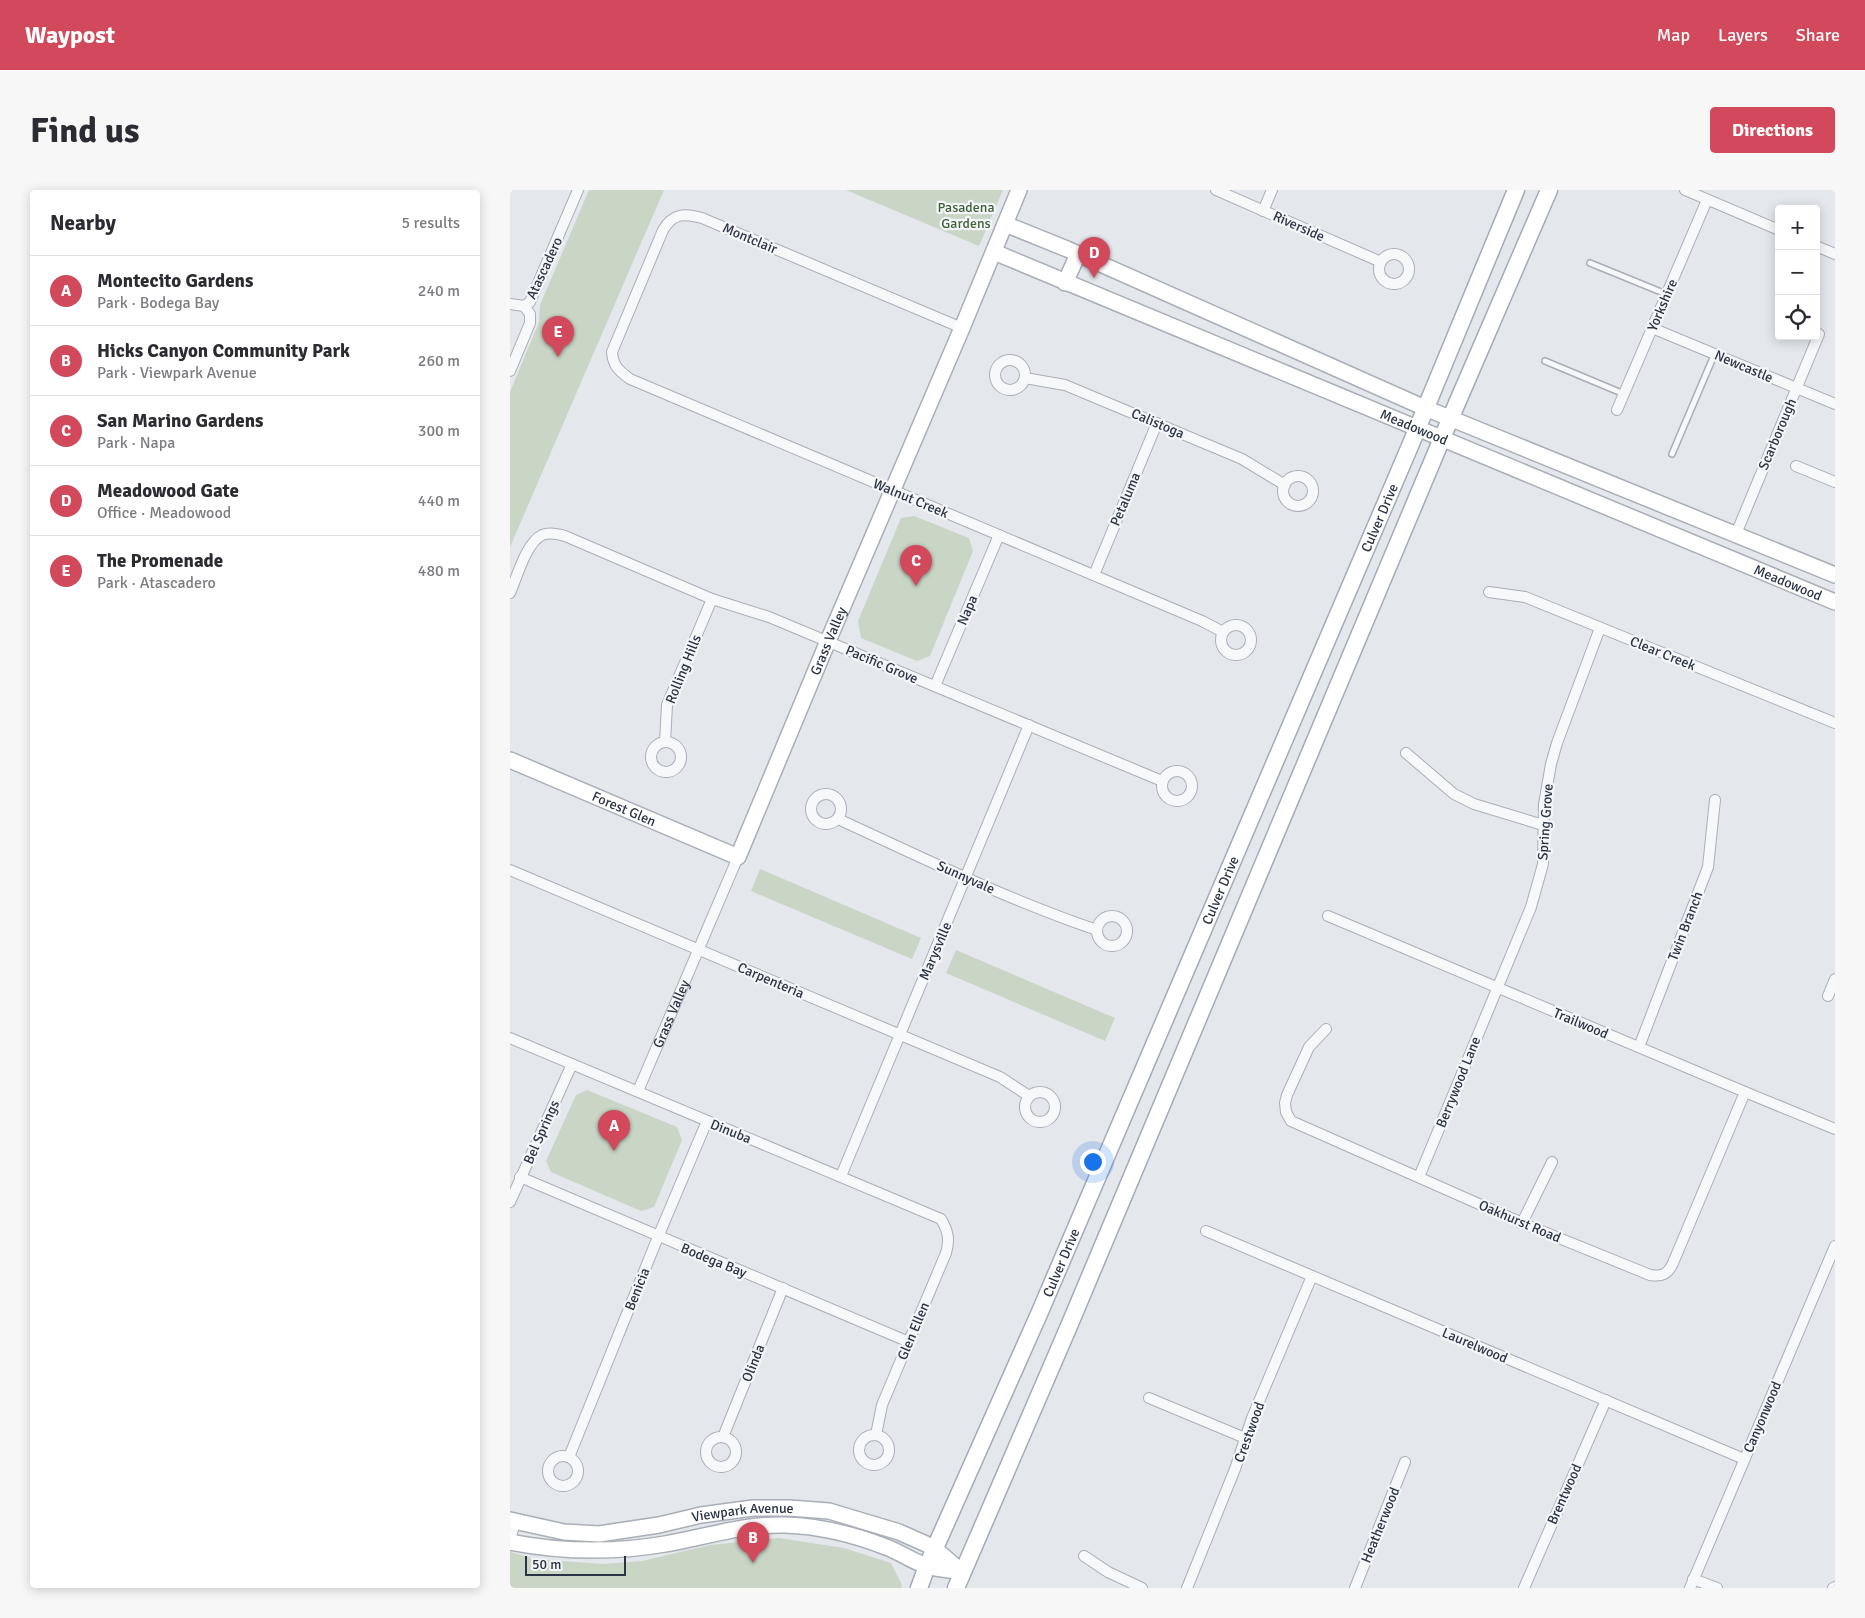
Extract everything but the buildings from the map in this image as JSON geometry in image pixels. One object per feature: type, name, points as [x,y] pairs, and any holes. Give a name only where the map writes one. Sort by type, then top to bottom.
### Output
[{"type":"main road","name":"Culver Drive","points":[[919,1588],[920,1563],[935,1549],[1039,1314],[1417,428],[1516,190]]},
{"type":"main road","name":"Culver Drive","points":[[956,1588],[1073,1317],[1451,417],[1549,190]]},
{"type":"street","name":"Atascadero","points":[[510,371],[530,323],[530,314],[524,306],[530,302],[578,190]]},
{"type":"street","name":"Grass Valley","points":[[638,1091],[1019,190]]},
{"type":"street","name":"Riverside","points":[[1216,190],[1381,262]]},
{"type":"street","points":[[1263,210],[1272,190]]},
{"type":"street","points":[[1685,190],[1775,228]]},
{"type":"street","name":"Yorkshire","points":[[1618,410],[1707,200]]},
{"type":"street","name":"Montclair","points":[[612,352],[663,230],[675,216],[688,214],[702,218],[962,328]]},
{"type":"street","name":"Meadowood","points":[[1005,224],[1072,251],[1425,408],[1835,575]]},
{"type":"street","points":[[1820,248],[1835,254]]},
{"type":"street","points":[[1059,281],[1072,251]]},
{"type":"street","name":"Meadowood","points":[[994,252],[1059,281],[1835,602]]},
{"type":"street","points":[[510,304],[524,306]]},
{"type":"street","name":"Newcastle","points":[[1652,328],[1835,404]]},
{"type":"street","name":"Scarborough","points":[[1736,534],[1817,340]]},
{"type":"street","name":"Walnut Creek","points":[[612,352],[613,362],[618,370],[630,379],[1202,621],[1223,632]]},
{"type":"street","name":"Calistoga","points":[[1025,378],[1064,384],[1242,459],[1285,485]]},
{"type":"street","name":"Petaluma","points":[[1094,575],[1157,423]]},
{"type":"street","points":[[1796,466],[1835,482]]},
{"type":"street","name":"Pacific Grove","points":[[510,593],[528,550],[534,541],[543,534],[554,533],[565,536],[712,599],[769,617],[828,641],[1162,781]]},
{"type":"street","name":"Napa","points":[[935,686],[999,535]]},
{"type":"street","name":"Clear Creek","points":[[1489,592],[1525,597],[1835,723]]},
{"type":"street","name":"Rolling Hills","points":[[665,742],[667,705],[712,599]]},
{"type":"street","name":"Spring Grove","points":[[1497,988],[1531,907],[1543,864],[1544,804],[1556,743],[1600,628]]},
{"type":"street","name":"Marysville","points":[[841,1176],[1029,725]]},
{"type":"street","points":[[1406,753],[1454,794],[1474,804],[1543,824]]},
{"type":"street","name":"Forest Glen","points":[[510,760],[738,857]]},
{"type":"street","name":"Twin Branch","points":[[1639,1048],[1708,867],[1716,800]]},
{"type":"street","name":"Sunnyvale","points":[[838,819],[965,878],[1071,922],[1096,930]]},
{"type":"street","name":"Carpenteria","points":[[510,870],[1000,1077],[1029,1096]]},
{"type":"street","name":"Trailwood","points":[[1328,916],[1835,1129]]},
{"type":"street","points":[[1828,996],[1835,979]]},
{"type":"street","name":"Berrywood Lane","points":[[1419,1178],[1497,988]]},
{"type":"street","name":"Oakhurst Road","points":[[1326,1029],[1308,1047],[1288,1094],[1285,1103],[1286,1112],[1292,1121],[1522,1223],[1650,1275],[1660,1276],[1669,1271],[1745,1092]]},
{"type":"street","name":"Dinuba","points":[[510,1038],[931,1214],[941,1219],[947,1229]]},
{"type":"street","name":"Bel Springs","points":[[510,1202],[572,1064]]},
{"type":"street","name":"Benicia","points":[[569,1457],[707,1121]]},
{"type":"street","points":[[1522,1223],[1552,1162]]},
{"type":"street","name":"Bodega Bay","points":[[520,1178],[909,1342]]},
{"type":"street","name":"Glen Ellen","points":[[876,1435],[882,1406],[946,1253],[950,1241],[947,1229]]},
{"type":"street","name":"Laurelwood","points":[[1206,1231],[1744,1459]]},
{"type":"street","name":"Canyonwood","points":[[1692,1583],[1834,1251]]},
{"type":"street","name":"Crestwood","points":[[1187,1588],[1235,1469],[1252,1418],[1312,1276]]},
{"type":"street","name":"Olinda","points":[[724,1437],[783,1288]]},
{"type":"street","points":[[1149,1398],[1246,1438]]},
{"type":"street","name":"Brentwood","points":[[1524,1588],[1606,1400]]},
{"type":"street","name":"Heatherwood","points":[[1355,1588],[1405,1462]]},
{"type":"street","name":"Viewpark Avenue","points":[[512,1521],[564,1532],[599,1534],[659,1525],[701,1515],[753,1508],[805,1508],[829,1511],[898,1532],[935,1549],[962,1572]]},
{"type":"street","points":[[510,1542],[512,1521]]},
{"type":"street","name":"Viewpark Avenue","points":[[510,1542],[544,1548],[580,1551],[614,1550],[664,1544],[731,1530],[785,1526],[809,1528],[846,1535],[885,1546],[920,1563],[962,1572]]},
{"type":"street","points":[[1084,1556],[1108,1572],[1142,1588]]},
{"type":"street","points":[[1692,1583],[1717,1588]]},
{"type":"lane","points":[[1590,263],[1667,294]]},
{"type":"lane","points":[[1672,454],[1715,353]]},
{"type":"lane","points":[[1545,361],[1624,394]]},
{"type":"green space","points":[[589,190],[664,190],[510,547],[510,392],[539,322],[540,305]]},
{"type":"green space","name":"Pasadena Gardens","points":[[846,190],[1003,190],[979,246]]},
{"type":"green space","points":[[914,516],[969,538],[973,551],[930,656],[917,661],[861,638],[858,621],[901,518]]},
{"type":"green space","points":[[760,869],[921,938],[912,959],[751,891]]},
{"type":"green space","points":[[956,950],[1115,1018],[1105,1041],[946,973]]},
{"type":"green space","points":[[587,1090],[677,1127],[682,1140],[654,1207],[641,1211],[551,1172],[546,1161],[576,1095]]},
{"type":"green space","points":[[779,1538],[844,1548],[891,1563],[902,1585],[901,1588],[510,1588],[510,1552],[535,1559],[603,1564],[642,1561],[710,1545]]},
{"type":"place","name":"Meadowood Gate","points":[[1094,278]]},
{"type":"place","name":"The Promenade","points":[[558,357]]},
{"type":"place","name":"San Marino Gardens","points":[[916,586]]},
{"type":"place","name":"Montecito Gardens","points":[[614,1151]]},
{"type":"place","name":"Hicks Canyon Community Park","points":[[753,1563]]}]
